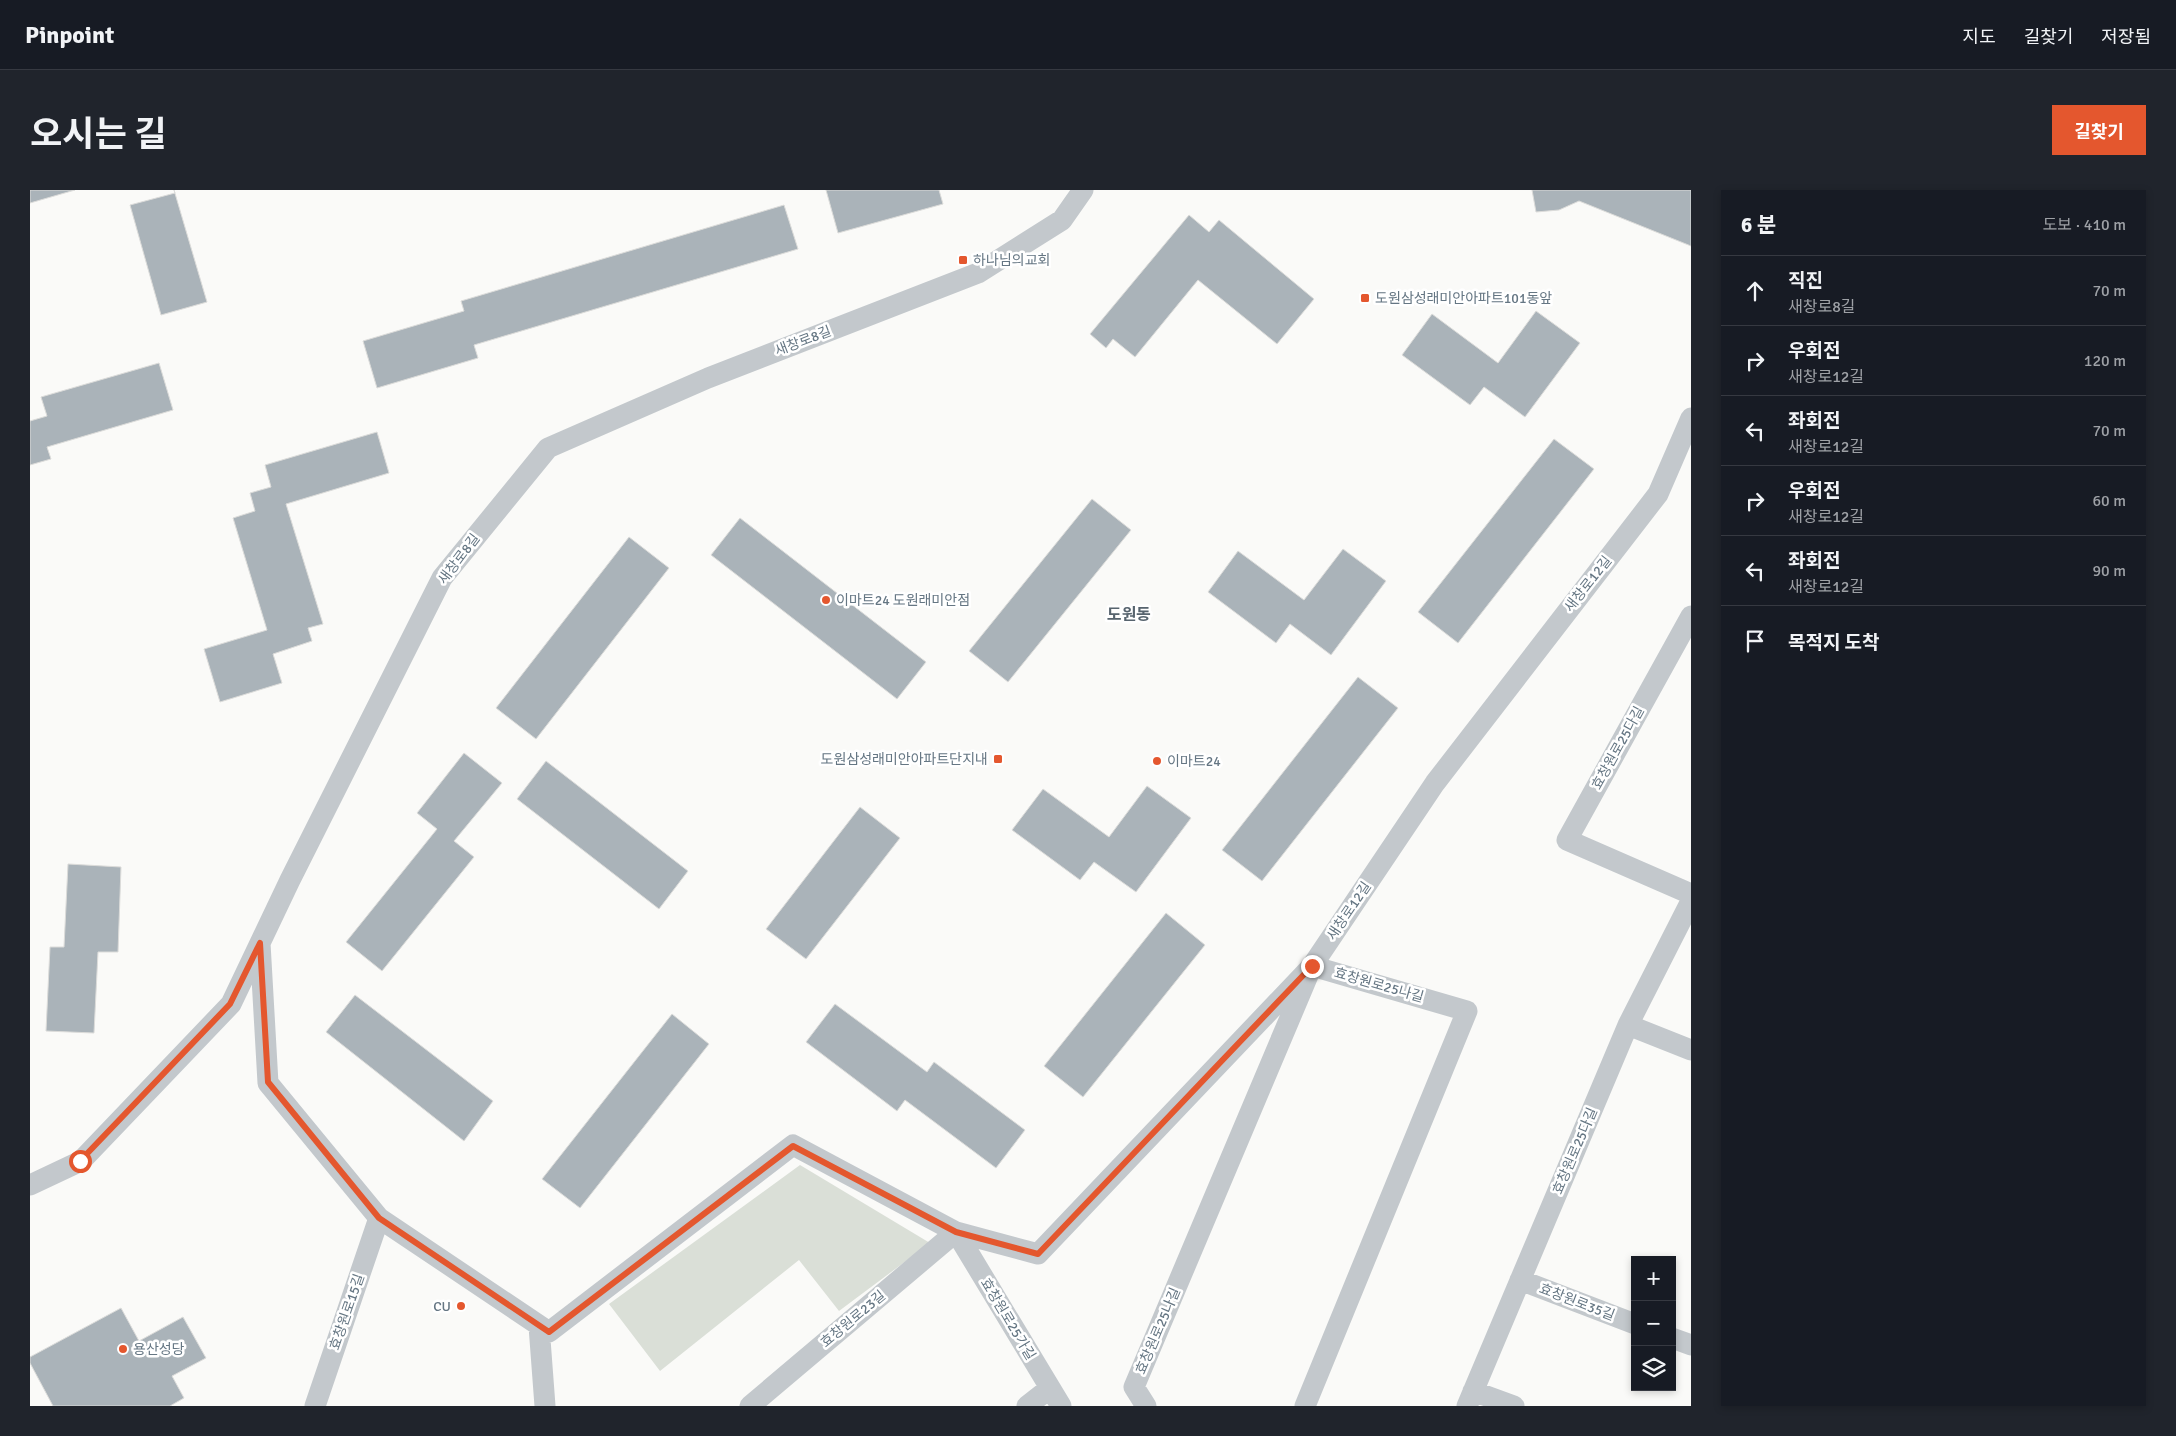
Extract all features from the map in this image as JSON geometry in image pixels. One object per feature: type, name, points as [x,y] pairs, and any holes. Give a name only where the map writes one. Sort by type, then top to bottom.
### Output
[{"type":"street","name":"새창로8길","points":[[30,1185],[80,1161],[230,1004],[442,578],[548,448],[708,378],[978,273],[1062,220],[1083,190]]},
{"type":"street","name":"새창로12길","points":[[539,1326],[549,1332],[793,1146],[956,1232],[1038,1254],[1312,966],[1435,783],[1658,494],[1691,418]]},
{"type":"street","name":"효창원로25다길","points":[[1691,616],[1567,840],[1691,894]]},
{"type":"street","name":"효창원로25다길","points":[[1470,1399],[1628,1025],[1691,901]]},
{"type":"street","points":[[260,943],[268,1082],[379,1218],[539,1326],[545,1406]]},
{"type":"street","name":"효창원로25나길","points":[[1146,1406],[1134,1387],[1312,966],[1467,1011],[1305,1406]]},
{"type":"street","points":[[1628,1025],[1691,1050]]},
{"type":"street","name":"효창원로15길","points":[[315,1406],[379,1218]]},
{"type":"street","name":"효창원로25가길","points":[[956,1232],[1061,1406]]},
{"type":"street","name":"효창원로23길","points":[[750,1406],[956,1232]]},
{"type":"street","name":"효창원로35길","points":[[1520,1280],[1631,1322]]},
{"type":"street","points":[[1676,1339],[1691,1345]]},
{"type":"street","points":[[1027,1406],[1050,1388]]},
{"type":"street","points":[[1470,1399],[1514,1406]]},
{"type":"shaded area","points":[[800,1165],[930,1243],[839,1311],[799,1260],[660,1371],[609,1304]]},
{"type":"building","points":[[30,190],[75,190],[30,203]]},
{"type":"building","points":[[826,190],[939,190],[943,204],[838,233]]},
{"type":"building","points":[[1532,190],[1691,190],[1691,246],[1579,201],[1559,210],[1536,212]]},
{"type":"building","points":[[175,193],[207,302],[161,315],[130,205]]},
{"type":"building","points":[[784,205],[798,249],[474,345],[478,358],[377,388],[363,341],[464,311],[461,301]]},
{"type":"building","points":[[1189,215],[1209,232],[1219,220],[1314,299],[1277,344],[1198,280],[1135,357],[1113,339],[1106,348],[1090,334]]},
{"type":"building","points":[[1536,311],[1580,343],[1525,417],[1484,387],[1470,405],[1402,355],[1432,314],[1498,363]]},
{"type":"building","points":[[159,363],[173,410],[47,447],[51,459],[30,465],[30,421],[47,416],[41,397]]},
{"type":"building","points":[[377,432],[389,473],[286,504],[323,624],[308,628],[312,641],[273,654],[282,683],[220,702],[204,649],[267,630],[233,518],[255,511],[250,493],[271,487],[265,465]]},
{"type":"building","points":[[1554,439],[1594,469],[1458,643],[1418,612]]},
{"type":"building","points":[[1092,499],[1131,530],[1008,682],[969,651]]},
{"type":"building","points":[[740,518],[926,662],[897,699],[711,555]]},
{"type":"building","points":[[629,537],[669,568],[536,739],[496,708]]},
{"type":"building","points":[[1343,549],[1386,581],[1331,655],[1290,624],[1276,643],[1208,592],[1238,551],[1304,600]]},
{"type":"building","points":[[1358,677],[1398,708],[1262,881],[1222,850]]},
{"type":"building","points":[[464,753],[502,783],[454,841],[474,857],[382,971],[346,942],[437,829],[417,813]]},
{"type":"building","points":[[546,761],[688,871],[659,909],[517,799]]},
{"type":"building","points":[[1147,786],[1191,818],[1136,892],[1094,862],[1080,880],[1012,830],[1043,789],[1109,837]]},
{"type":"building","points":[[860,807],[900,838],[806,959],[766,929]]},
{"type":"building","points":[[68,864],[121,867],[118,952],[98,952],[94,1033],[46,1031],[50,947],[64,947]]},
{"type":"building","points":[[1166,913],[1205,945],[1083,1097],[1044,1066]]},
{"type":"building","points":[[355,995],[493,1101],[464,1141],[326,1032]]},
{"type":"building","points":[[835,1004],[927,1072],[934,1062],[1025,1130],[996,1168],[905,1100],[897,1111],[806,1042]]},
{"type":"building","points":[[672,1014],[709,1044],[580,1208],[542,1179]]},
{"type":"building","name":"용산성당","points":[[121,1308],[139,1341],[183,1317],[206,1358],[172,1376],[184,1398],[170,1406],[53,1406],[30,1363],[30,1357]]},
{"type":"place","name":"하나님의교회","points":[[963,260]]},
{"type":"place","name":"도원삼성래미안아파트101동앞","points":[[1365,298]]},
{"type":"place","name":"이마트24 도원래미안점","points":[[826,600]]},
{"type":"place","name":"도원삼성래미안아파트단지내","points":[[998,759]]},
{"type":"place","name":"이마트24","points":[[1157,761]]},
{"type":"place","name":"CU","points":[[461,1306]]},
{"type":"place","name":"용산성당","points":[[123,1349]]},
{"type":"district","name":"도원동","points":[[1129,615]]},
{"type":"route","points":[[80,1161],[230,1004],[260,943],[268,1082],[379,1218],[549,1332],[793,1146],[956,1232],[1038,1254],[1312,966]]}]
